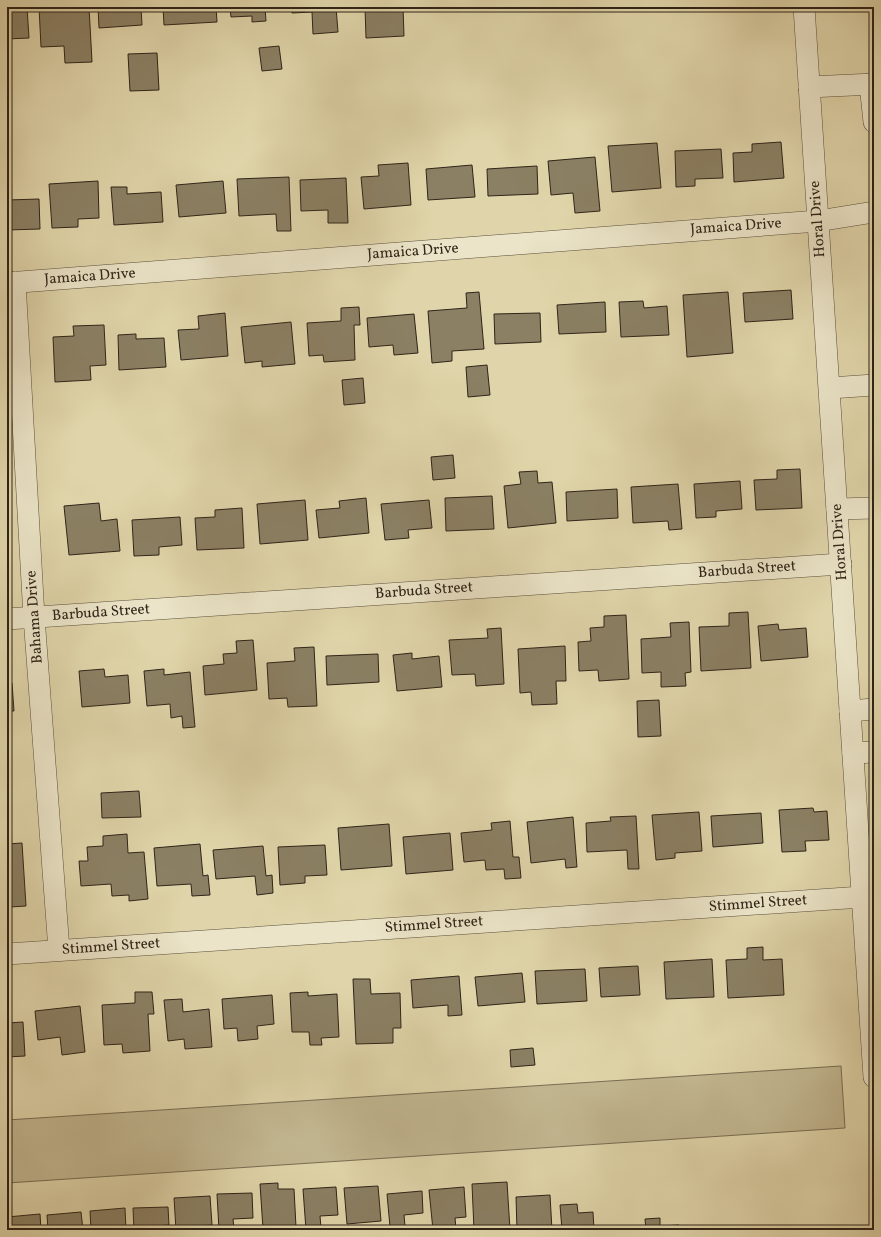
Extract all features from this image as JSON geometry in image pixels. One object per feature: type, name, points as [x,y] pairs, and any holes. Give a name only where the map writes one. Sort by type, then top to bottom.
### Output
[{"type":"street","name":"Horal Drive","points":[[804,7],[853,753],[867,862],[862,896],[873,1039],[874,1077]]},
{"type":"street","points":[[809,87],[872,84],[874,122]]},
{"type":"street","name":"Jamaica Drive","points":[[11,283],[818,221],[874,212]]},
{"type":"street","name":"Bahama Drive","points":[[11,283],[59,950]]},
{"type":"street","points":[[830,388],[874,385]]},
{"type":"street","points":[[837,509],[874,508]]},
{"type":"street","name":"Barbuda Street","points":[[7,619],[841,564]]},
{"type":"street","points":[[850,711],[874,709]]},
{"type":"street","points":[[853,753],[874,752]]},
{"type":"street","name":"Stimmel Street","points":[[7,954],[862,896]]},
{"type":"shaded area","points":[[841,1066],[845,1128],[7,1183],[7,1120]]},
{"type":"building","points":[[7,7],[27,7],[29,38],[7,39]]},
{"type":"building","points":[[39,7],[89,7],[92,62],[65,63],[64,46],[41,47]]},
{"type":"building","points":[[98,7],[141,7],[142,25],[99,28]]},
{"type":"building","points":[[163,7],[216,7],[217,22],[164,25]]},
{"type":"building","points":[[230,7],[265,7],[266,21],[252,22],[252,16],[231,17]]},
{"type":"building","points":[[291,7],[336,7],[338,32],[313,34],[312,12],[292,13]]},
{"type":"building","points":[[365,7],[403,7],[404,36],[366,38]]},
{"type":"building","points":[[279,46],[282,69],[262,71],[259,48]]},
{"type":"building","points":[[157,53],[159,90],[130,91],[128,54]]},
{"type":"building","points":[[781,142],[784,178],[734,182],[733,153],[752,152],[752,144]]},
{"type":"building","points":[[657,143],[661,188],[612,192],[608,146]]},
{"type":"building","points":[[721,149],[723,178],[695,179],[695,186],[676,187],[675,151]]},
{"type":"building","points":[[595,157],[600,211],[575,213],[573,193],[551,195],[548,161]]},
{"type":"building","points":[[408,163],[411,205],[364,209],[361,177],[379,176],[378,165]]},
{"type":"building","points":[[472,165],[475,197],[428,200],[426,169]]},
{"type":"building","points":[[537,166],[538,194],[488,196],[487,169]]},
{"type":"building","points":[[289,177],[291,231],[277,231],[276,214],[239,216],[237,179]]},
{"type":"building","points":[[346,178],[348,223],[328,223],[328,210],[301,211],[300,180]]},
{"type":"building","points":[[98,181],[99,218],[78,219],[78,227],[52,228],[49,184]]},
{"type":"building","points":[[223,181],[226,213],[179,217],[176,185]]},
{"type":"building","points":[[111,187],[127,187],[127,194],[161,192],[163,222],[114,225]]},
{"type":"building","points":[[39,199],[40,229],[7,230],[7,200]]},
{"type":"building","points":[[791,290],[793,319],[745,322],[743,293]]},
{"type":"building","points":[[479,292],[484,349],[452,351],[452,361],[432,363],[428,311],[467,308],[466,293]]},
{"type":"building","points":[[728,292],[733,353],[687,357],[683,295]]},
{"type":"building","points":[[643,301],[644,308],[667,306],[669,335],[621,337],[619,302]]},
{"type":"building","points":[[605,302],[606,332],[559,334],[557,305]]},
{"type":"building","points":[[359,307],[360,325],[354,325],[355,360],[324,362],[323,355],[309,356],[307,323],[341,321],[341,308]]},
{"type":"building","points":[[225,313],[228,356],[181,360],[178,330],[199,329],[198,316]]},
{"type":"building","points":[[540,313],[541,342],[495,344],[494,314]]},
{"type":"building","points":[[414,314],[418,353],[394,355],[393,345],[369,347],[367,318]]},
{"type":"building","points":[[291,322],[295,364],[262,367],[262,361],[245,363],[241,327]]},
{"type":"building","points":[[104,325],[106,365],[90,366],[91,380],[55,382],[53,337],[74,336],[73,326]]},
{"type":"building","points":[[136,334],[136,339],[164,338],[166,367],[119,370],[118,335]]},
{"type":"building","points":[[487,365],[490,395],[468,397],[466,367]]},
{"type":"building","points":[[363,378],[365,403],[344,405],[342,380]]},
{"type":"building","points":[[453,455],[455,478],[433,480],[431,457]]},
{"type":"building","points":[[800,469],[802,508],[756,510],[754,480],[777,479],[777,470]]},
{"type":"building","points":[[537,471],[538,483],[552,482],[556,523],[508,528],[504,486],[521,484],[519,472]]},
{"type":"building","points":[[740,481],[742,509],[716,511],[716,517],[696,518],[694,484]]},
{"type":"building","points":[[678,484],[682,529],[669,530],[668,521],[633,523],[631,487]]},
{"type":"building","points":[[617,489],[618,518],[567,521],[566,492]]},
{"type":"building","points":[[492,496],[494,529],[446,531],[445,498]]},
{"type":"building","points":[[366,498],[369,533],[319,538],[316,510],[340,508],[339,501]]},
{"type":"building","points":[[305,500],[308,540],[260,544],[257,504]]},
{"type":"building","points":[[429,500],[432,528],[408,530],[409,538],[385,540],[381,504]]},
{"type":"building","points":[[99,503],[101,521],[117,519],[120,551],[69,555],[64,506]]},
{"type":"building","points":[[242,508],[244,548],[197,550],[195,518],[215,517],[215,510]]},
{"type":"building","points":[[180,517],[182,545],[159,547],[159,555],[134,556],[132,520]]},
{"type":"building","points":[[748,612],[751,668],[701,671],[699,627],[729,626],[729,613]]},
{"type":"building","points":[[626,615],[629,679],[599,681],[598,670],[579,671],[578,642],[591,641],[590,628],[604,627],[604,616]]},
{"type":"building","points":[[689,622],[691,672],[685,673],[686,686],[661,687],[661,672],[642,673],[641,639],[671,637],[670,623]]},
{"type":"building","points":[[778,624],[779,630],[806,628],[808,657],[761,661],[758,626]]},
{"type":"building","points":[[501,628],[504,684],[476,686],[475,674],[452,675],[449,640],[488,638],[487,629]]},
{"type":"building","points":[[253,640],[257,690],[205,695],[203,666],[224,664],[223,654],[237,653],[236,641]]},
{"type":"building","points":[[565,646],[566,681],[556,681],[557,704],[532,705],[531,692],[520,693],[518,649]]},
{"type":"building","points":[[314,647],[317,706],[288,707],[287,698],[269,699],[267,663],[295,661],[294,648]]},
{"type":"building","points":[[412,653],[412,659],[439,656],[442,687],[397,691],[393,655]]},
{"type":"building","points":[[378,654],[379,682],[327,685],[326,656]]},
{"type":"building","points":[[104,669],[105,677],[128,675],[130,703],[82,707],[79,671]]},
{"type":"building","points":[[164,669],[164,675],[190,672],[195,727],[183,728],[182,716],[171,718],[170,704],[147,706],[144,671]]},
{"type":"building","points":[[7,683],[12,683],[14,711],[7,711]]},
{"type":"building","points":[[659,700],[661,736],[638,737],[637,701]]},
{"type":"building","points":[[139,791],[141,817],[102,818],[101,793]]},
{"type":"building","points":[[813,808],[814,812],[827,811],[829,840],[805,841],[806,851],[782,852],[779,810]]},
{"type":"building","points":[[699,812],[702,851],[675,853],[675,858],[656,860],[652,815]]},
{"type":"building","points":[[761,813],[763,843],[713,847],[711,816]]},
{"type":"building","points":[[636,816],[639,869],[628,869],[627,850],[587,852],[586,823],[611,821],[610,817]]},
{"type":"building","points":[[573,817],[577,867],[566,868],[565,859],[531,863],[527,822]]},
{"type":"building","points":[[510,821],[513,857],[519,857],[521,878],[505,879],[504,869],[486,870],[485,860],[464,862],[461,833],[492,830],[491,823]]},
{"type":"building","points":[[389,824],[392,866],[341,870],[338,828]]},
{"type":"building","points":[[450,833],[453,870],[406,874],[403,837]]},
{"type":"building","points":[[127,834],[128,853],[144,852],[148,899],[129,901],[129,895],[112,896],[111,884],[81,886],[79,861],[88,861],[87,847],[103,846],[103,836]]},
{"type":"building","points":[[22,843],[26,906],[10,907],[9,883],[7,883],[7,844]]},
{"type":"building","points":[[200,844],[203,876],[208,875],[210,895],[192,896],[191,884],[157,886],[154,848]]},
{"type":"building","points":[[325,845],[327,875],[305,876],[305,883],[280,885],[278,847]]},
{"type":"building","points":[[263,846],[266,876],[272,875],[273,893],[257,895],[255,876],[216,879],[213,850]]},
{"type":"building","points":[[763,947],[763,960],[782,959],[784,995],[728,998],[726,960],[747,959],[747,948]]},
{"type":"building","points":[[712,959],[714,997],[666,999],[664,962]]},
{"type":"building","points":[[638,966],[640,995],[601,997],[599,968]]},
{"type":"building","points":[[585,969],[587,1001],[537,1004],[535,971]]},
{"type":"building","points":[[522,973],[525,1002],[478,1006],[475,977]]},
{"type":"building","points":[[459,976],[462,1015],[448,1016],[448,1005],[413,1008],[411,980]]},
{"type":"building","points":[[353,979],[370,979],[371,994],[400,993],[401,1028],[393,1028],[393,1043],[356,1044]]},
{"type":"building","points":[[135,992],[152,992],[154,1014],[148,1014],[150,1051],[123,1053],[122,1044],[104,1045],[102,1005],[135,1003]]},
{"type":"building","points":[[308,992],[308,996],[337,994],[339,1037],[321,1038],[322,1045],[310,1045],[309,1032],[292,1032],[290,993]]},
{"type":"building","points":[[272,995],[274,1024],[257,1026],[258,1039],[238,1041],[237,1028],[224,1029],[222,999]]},
{"type":"building","points":[[182,999],[183,1012],[209,1009],[212,1047],[185,1049],[184,1039],[168,1041],[164,1000]]},
{"type":"building","points":[[80,1006],[85,1052],[62,1055],[60,1037],[38,1040],[35,1011]]},
{"type":"building","points":[[23,1022],[25,1056],[7,1057],[7,1023]]},
{"type":"building","points":[[533,1048],[535,1065],[511,1067],[510,1050]]},
{"type":"building","points":[[507,1182],[510,1230],[474,1230],[472,1184]]},
{"type":"building","points":[[278,1183],[278,1189],[294,1189],[296,1227],[263,1229],[260,1184]]},
{"type":"building","points":[[378,1186],[381,1221],[347,1224],[344,1188]]},
{"type":"building","points":[[336,1187],[338,1215],[320,1216],[321,1228],[306,1230],[303,1189]]},
{"type":"building","points":[[464,1187],[466,1217],[455,1218],[456,1229],[433,1230],[429,1190]]},
{"type":"building","points":[[422,1191],[423,1213],[404,1215],[405,1226],[390,1227],[387,1194]]},
{"type":"building","points":[[252,1193],[253,1218],[233,1219],[234,1229],[219,1230],[217,1194]]},
{"type":"building","points":[[550,1195],[552,1230],[517,1230],[516,1197]]},
{"type":"building","points":[[210,1196],[212,1225],[200,1226],[201,1230],[176,1230],[174,1198]]},
{"type":"building","points":[[577,1204],[578,1213],[593,1212],[594,1230],[562,1230],[560,1205]]},
{"type":"building","points":[[168,1207],[169,1225],[157,1226],[157,1230],[134,1230],[133,1208]]},
{"type":"building","points":[[125,1208],[126,1230],[91,1230],[90,1211]]},
{"type":"building","points":[[81,1212],[83,1230],[48,1230],[47,1215]]},
{"type":"building","points":[[40,1214],[41,1230],[7,1230],[7,1217]]},
{"type":"building","points":[[660,1218],[660,1226],[679,1225],[680,1230],[646,1230],[645,1219]]},
{"type":"building","points":[[637,1226],[637,1230],[602,1229]]}]
